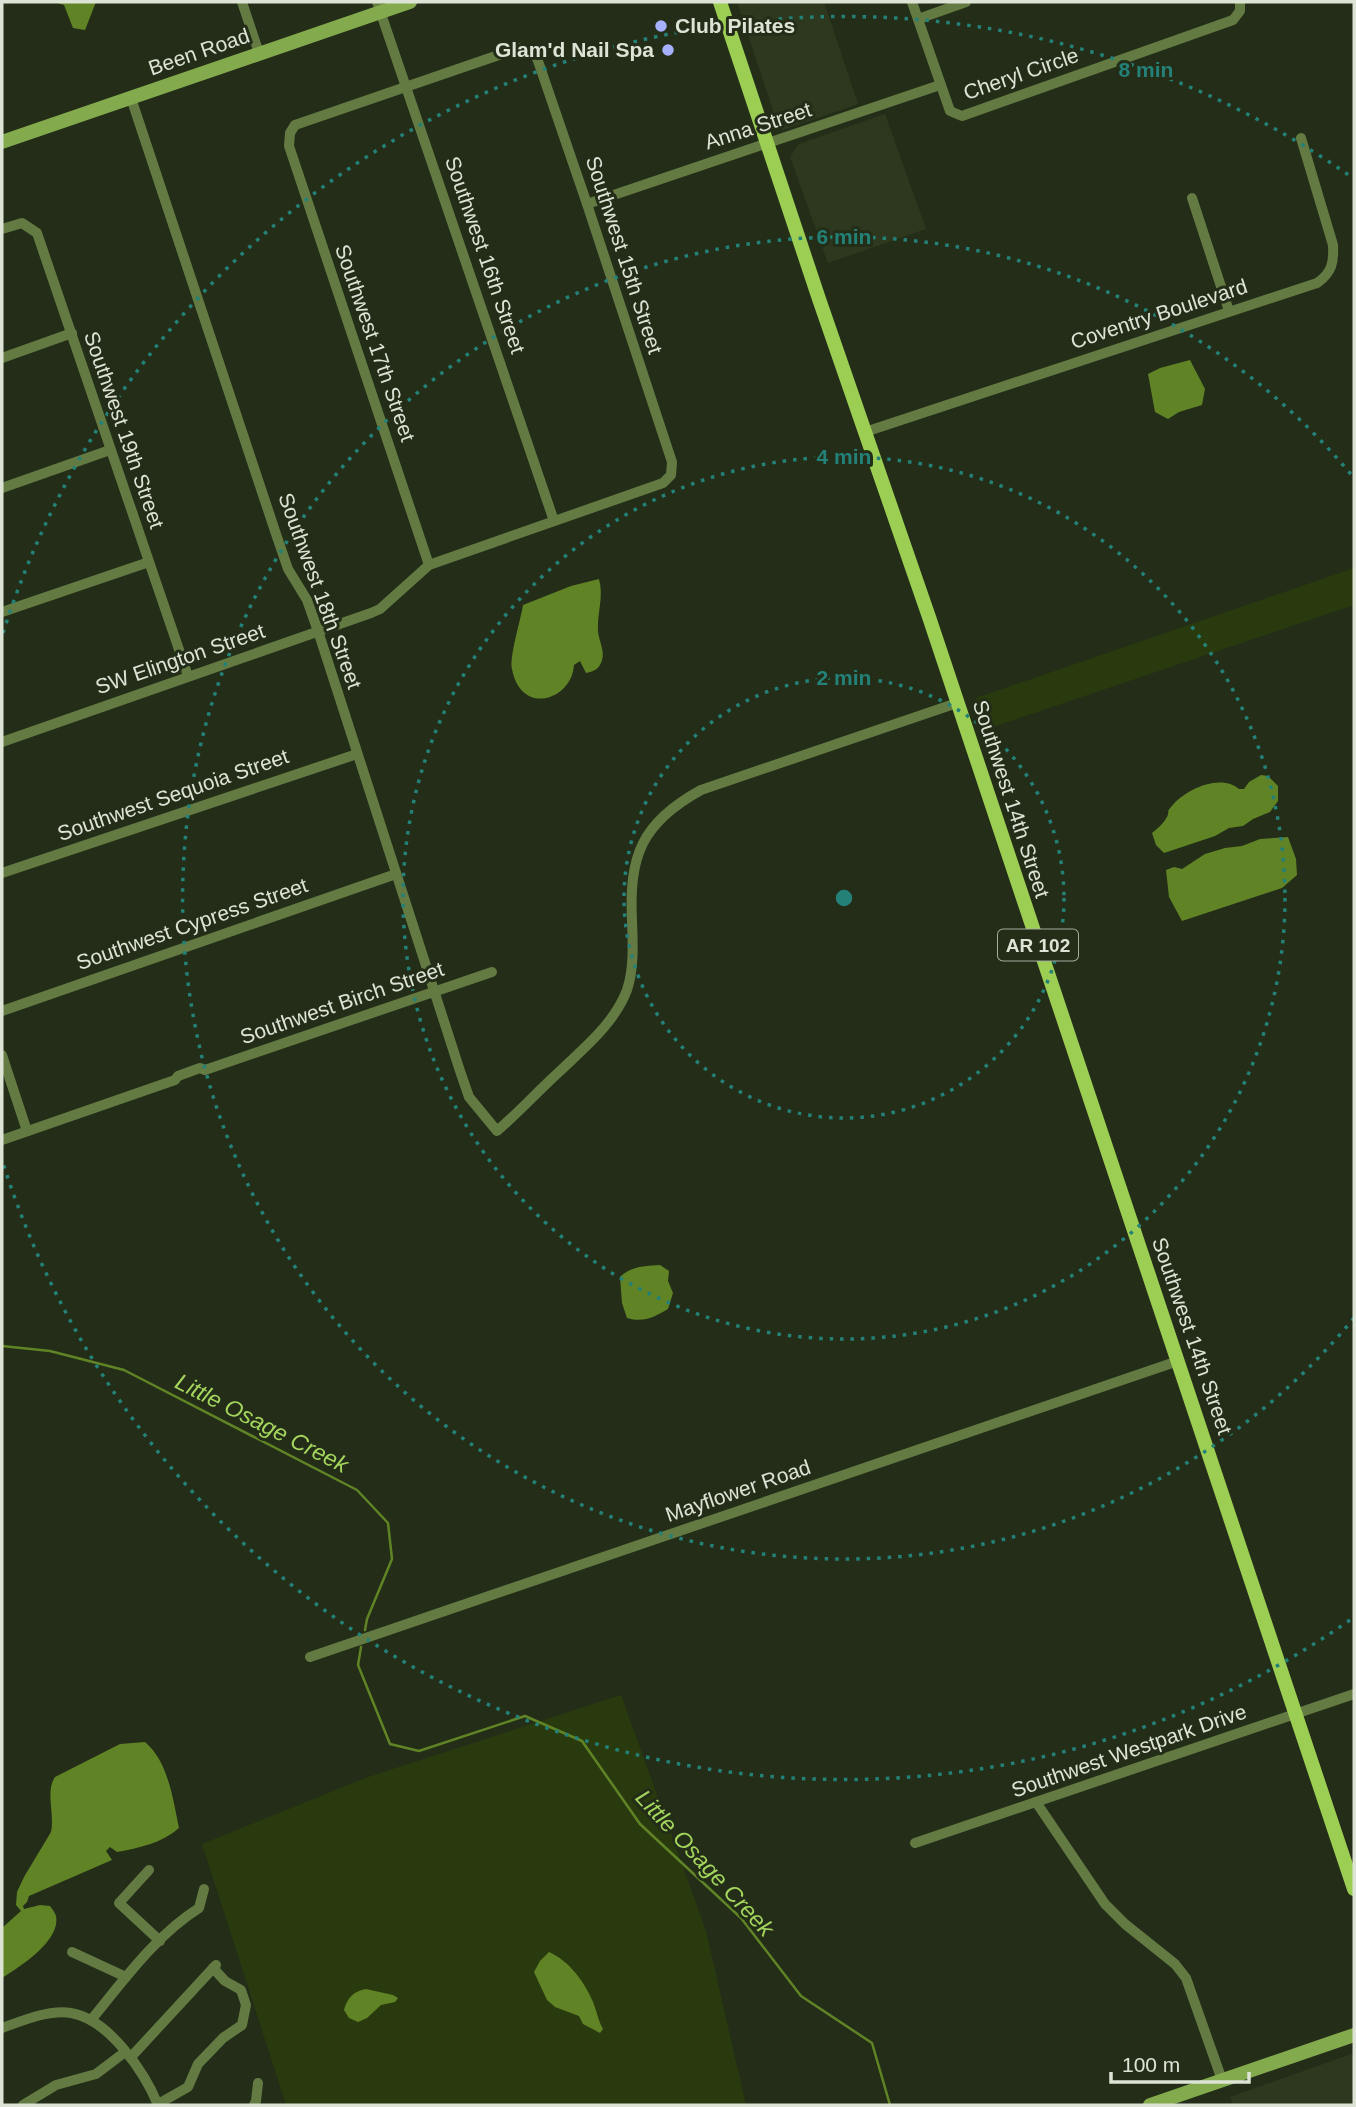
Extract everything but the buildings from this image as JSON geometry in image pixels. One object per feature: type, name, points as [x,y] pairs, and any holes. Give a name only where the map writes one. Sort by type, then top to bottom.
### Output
[{"type":"main road","name":"Southwest 14th Street","points":[[720,2],[1354,1889]]},
{"type":"street","points":[[242,2],[259,53]]},
{"type":"street","name":"Been Road","points":[[2,142],[259,53],[379,7],[410,2]]},
{"type":"street","name":"Cheryl Circle","points":[[912,2],[950,111],[962,116],[1233,20],[1240,11],[1240,2]]},
{"type":"street","points":[[918,19],[966,2]]},
{"type":"street","name":"Southwest 16th Street","points":[[379,7],[554,521]]},
{"type":"street","name":"Southwest 15th Street","points":[[407,86],[519,48],[528,51],[537,58],[587,204],[672,462],[671,475],[663,483],[554,521]]},
{"type":"street","name":"Anna Street","points":[[587,204],[940,85]]},
{"type":"street","name":"Southwest 17th Street","points":[[407,86],[295,125],[290,133],[289,146],[429,565]]},
{"type":"street","name":"Southwest 18th Street","points":[[131,98],[275,534],[288,569],[307,600],[318,631],[469,1097],[497,1131],[592,1041],[614,1015],[632,973],[631,890],[634,865],[648,835],[676,804],[701,790],[957,703]]},
{"type":"street","name":"Coventry Boulevard","points":[[865,432],[1317,283],[1326,277],[1334,259],[1333,245],[1301,138]]},
{"type":"street","points":[[1192,198],[1229,311]]},
{"type":"street","name":"Southwest 19th Street","points":[[2,229],[22,223],[37,233],[188,676]]},
{"type":"street","points":[[2,358],[72,333]]},
{"type":"street","points":[[2,488],[110,450]]},
{"type":"street","points":[[429,565],[554,521]]},
{"type":"street","points":[[2,612],[149,562]]},
{"type":"street","name":"SW Elington Street","points":[[2,742],[371,613],[380,609],[429,565]]},
{"type":"street","name":"Southwest Sequoia Street","points":[[2,873],[357,754]]},
{"type":"street","name":"Southwest Cypress Street","points":[[2,1011],[396,874]]},
{"type":"street","name":"Southwest Birch Street","points":[[2,1140],[176,1080],[180,1082],[202,1075],[205,1070],[492,972]]},
{"type":"street","points":[[2,1055],[27,1131]]},
{"type":"street","name":"Mayflower Road","points":[[310,1657],[1178,1362]]},
{"type":"street","name":"Southwest Westpark Drive","points":[[915,1843],[1354,1694]]},
{"type":"street","points":[[1036,1802],[1105,1904],[1125,1924],[1175,1964],[1186,1978],[1222,2080]]},
{"type":"street","points":[[149,1870],[119,1903],[160,1941]]},
{"type":"street","points":[[91,2020],[160,1941],[188,1913],[199,1908],[204,1889]]},
{"type":"street","points":[[72,1952],[126,1977]]},
{"type":"street","points":[[2,2028],[36,2016],[69,2012],[91,2020],[128,2054],[158,2105],[188,2087],[198,2064],[223,2038],[240,2028],[244,2021],[246,2005],[241,1990],[225,1981],[215,1966],[128,2054],[96,2074],[56,2085],[23,2105]]},
{"type":"street","points":[[1150,2105],[1354,2035]]},
{"type":"street","points":[[254,2105],[257,2101],[258,2082]]},
{"type":"shaded area","points":[[54,2],[96,2],[85,30],[73,28],[64,5]]},
{"type":"shaded area","points":[[737,2],[824,2],[858,104],[783,130],[779,128]]},
{"type":"shaded area","points":[[885,114],[926,229],[828,263],[790,157],[799,144]]},
{"type":"shaded area","points":[[1190,360],[1205,389],[1202,405],[1179,412],[1168,419],[1155,412],[1148,374]]},
{"type":"shaded area","points":[[1354,568],[1354,605],[987,729],[976,698]]},
{"type":"shaded area","points":[[599,579],[601,592],[598,631],[603,656],[600,665],[586,673],[580,661],[574,665],[565,687],[546,698],[525,694],[517,684],[512,669],[523,605],[571,586]]},
{"type":"shaded area","points":[[1261,775],[1268,776],[1278,786],[1278,801],[1270,812],[1243,826],[1229,828],[1215,836],[1164,853],[1156,845],[1152,833],[1165,820],[1171,807],[1185,794],[1213,783],[1231,784],[1244,789],[1249,782]]},
{"type":"shaded area","points":[[1288,837],[1296,859],[1297,875],[1282,888],[1182,921],[1169,897],[1166,870],[1174,867],[1182,869],[1205,854],[1225,848],[1242,846],[1260,839]]},
{"type":"shaded area","points":[[660,1265],[669,1271],[668,1281],[673,1293],[668,1309],[644,1319],[627,1318],[622,1303],[620,1277],[644,1266]]},
{"type":"shaded area","points":[[621,1695],[706,1931],[746,2105],[286,2105],[202,1844],[368,1777]]},
{"type":"shaded area","points":[[145,1742],[153,1750],[164,1770],[179,1828],[165,1838],[142,1847],[117,1852],[110,1847],[106,1851],[112,1860],[29,1896],[24,1909],[40,1905],[50,1906],[56,1916],[56,1925],[46,1944],[2,1978],[2,1928],[21,1911],[16,1905],[17,1892],[51,1832],[50,1796],[55,1777],[120,1744]]},
{"type":"shaded area","points":[[549,1952],[569,1966],[585,1987],[603,2029],[600,2033],[583,2024],[579,2016],[555,2007],[547,2000],[534,1972]]},
{"type":"shaded area","points":[[366,1989],[398,1998],[395,2002],[381,2005],[367,2018],[358,2022],[349,2018],[344,2010],[352,1996]]},
{"type":"shaded area","points":[[1354,2053],[1354,2105],[1233,2105],[1230,2097]]},
{"type":"waterway","name":"Little Osage Creek","points":[[2,1346],[50,1351],[124,1370],[357,1490],[388,1523],[392,1559],[365,1630]]},
{"type":"waterway","name":"Little Osage Creek","points":[[361,1647],[358,1665],[390,1744],[419,1751],[525,1716],[582,1741],[640,1824],[741,1918],[801,1996],[872,2043],[890,2105]]},
{"type":"place","name":"Club Pilates","points":[[661,26]]},
{"type":"place","name":"Glam'd Nail Spa","points":[[668,50]]}]
